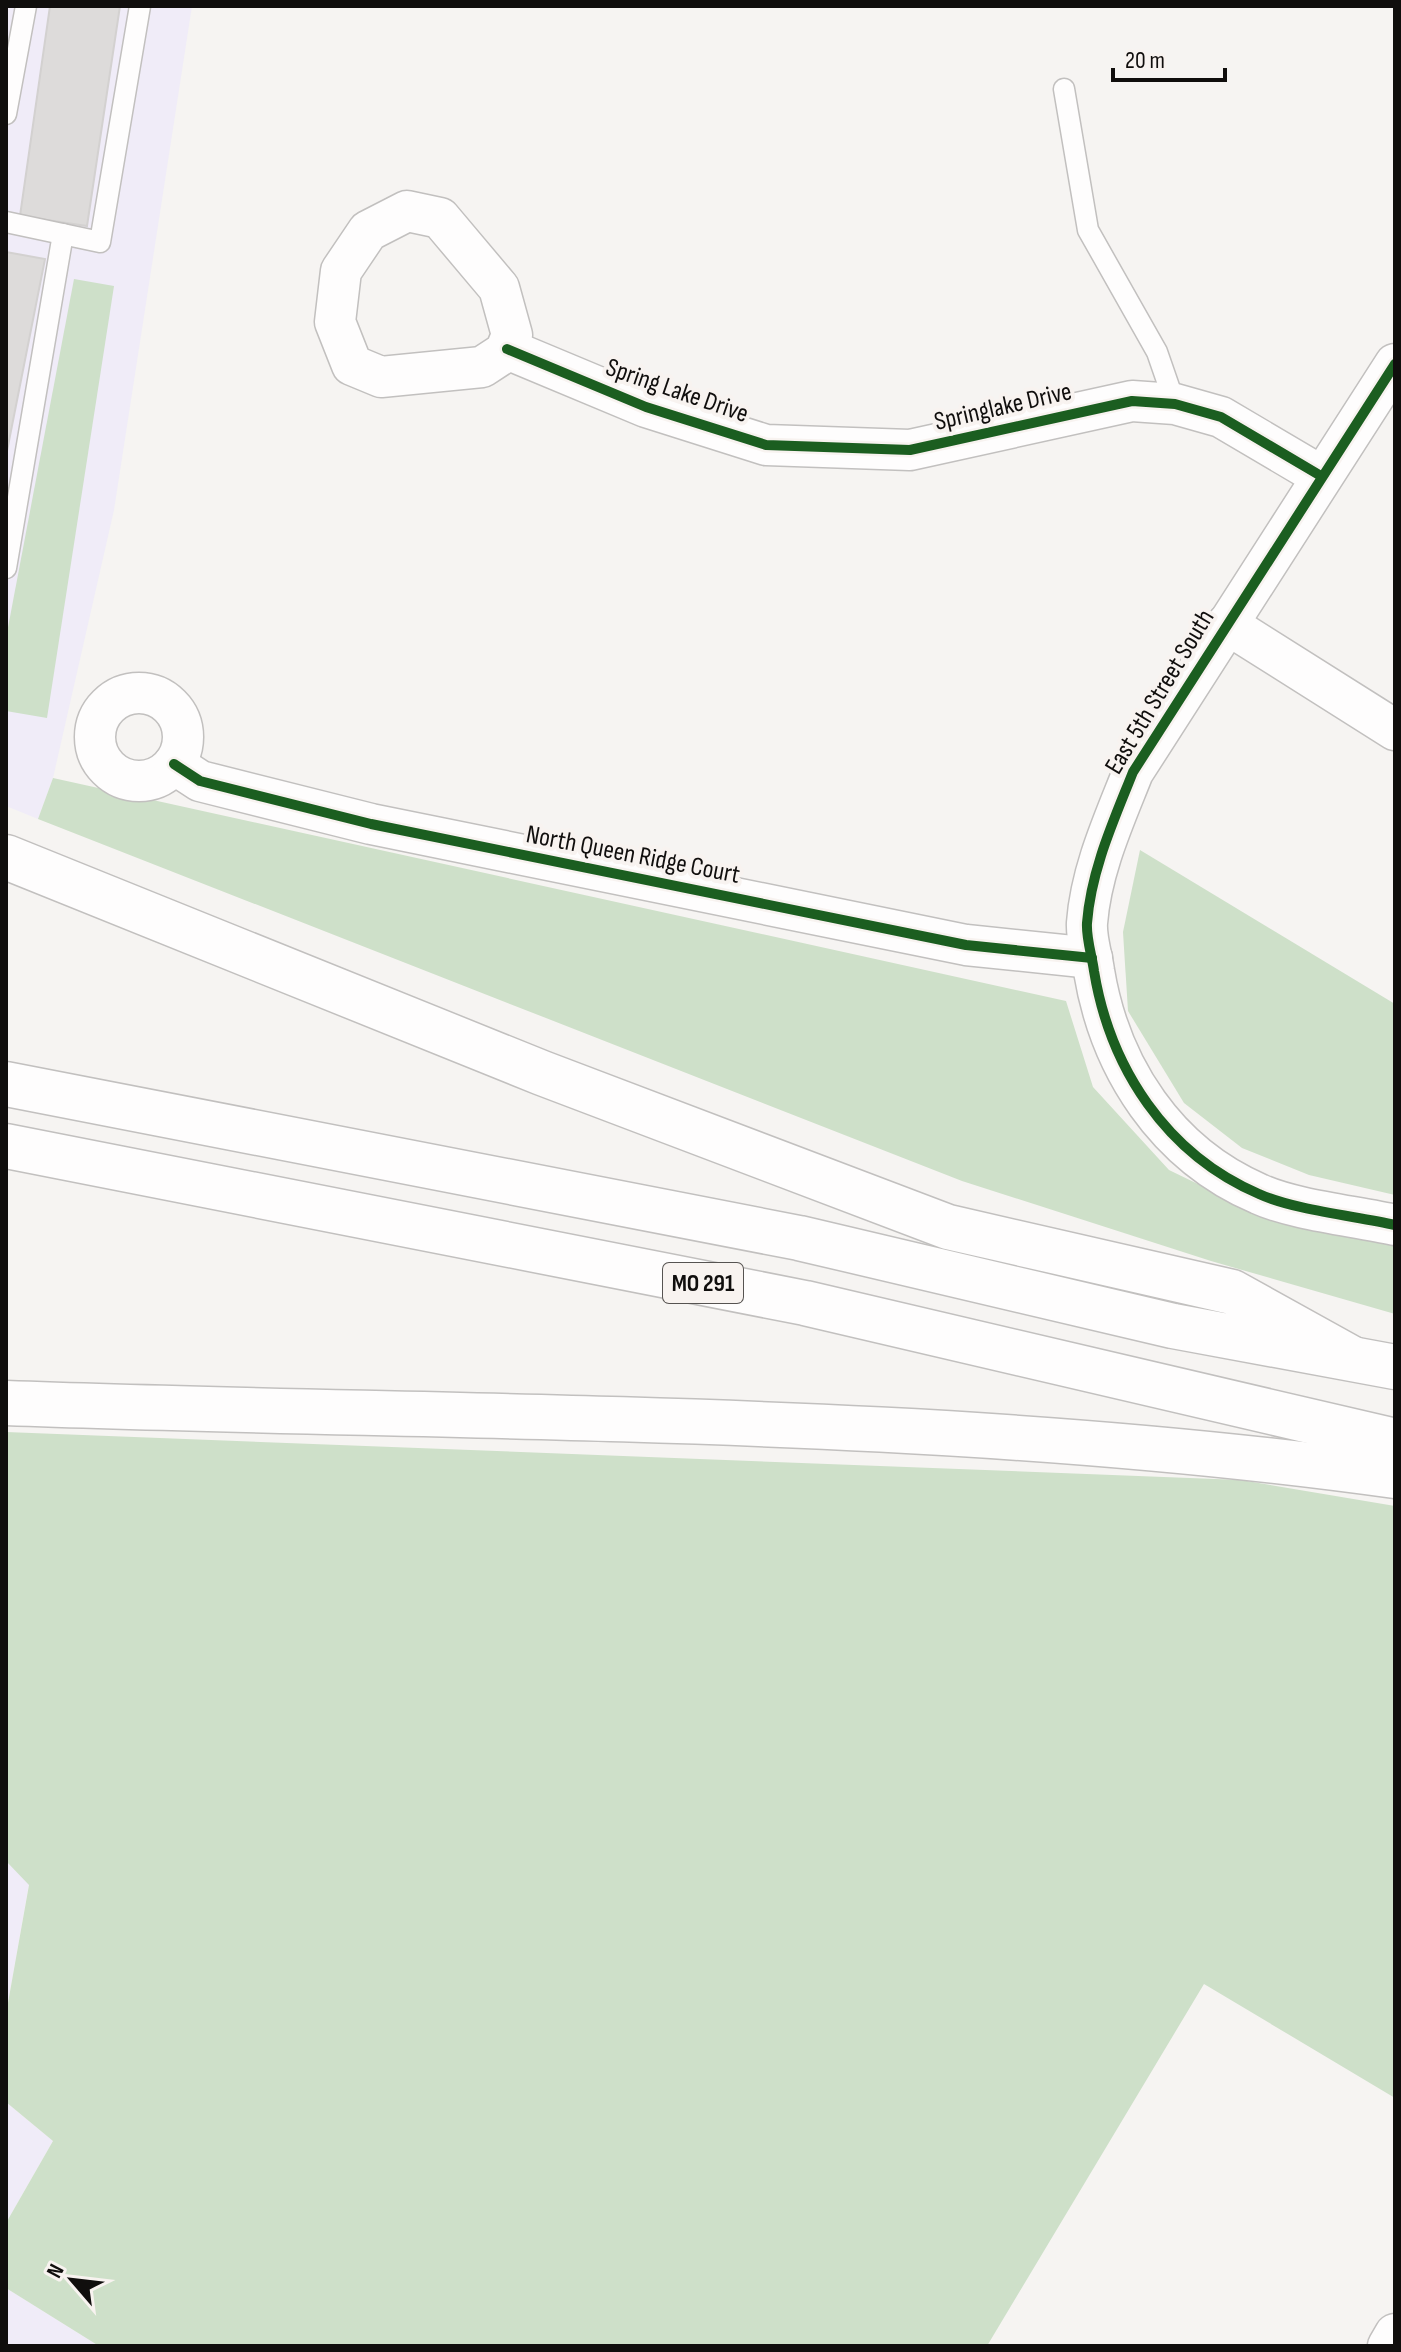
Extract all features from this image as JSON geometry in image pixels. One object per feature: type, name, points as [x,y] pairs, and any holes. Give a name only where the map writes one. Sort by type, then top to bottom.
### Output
[{"type":"highway","points":[[6,857],[571,1084],[948,1227],[1232,1292],[1351,1358]]},
{"type":"highway","name":"MO 291","points":[[6,1084],[799,1238],[1173,1326],[1395,1367]]},
{"type":"highway","name":"MO 291","points":[[6,1146],[805,1303],[1395,1441]]},
{"type":"highway","points":[[6,1403],[285,1413],[717,1420],[988,1435],[1251,1456],[1395,1476]]},
{"type":"street","points":[[407,211],[440,218],[499,288],[512,335],[507,349],[482,367],[467,369],[381,377],[352,365],[335,322],[341,271],[368,231],[407,211]]},
{"type":"street","name":"Spring Lake Drive","points":[[507,349],[646,407],[766,445],[839,448]]},
{"type":"street","name":"East 5th Street South","points":[[1395,364],[1133,772],[1103,846],[1087,924],[1100,1009],[1130,1080],[1170,1136],[1234,1183],[1263,1196],[1395,1225]]},
{"type":"street","name":"Springlake Drive","points":[[839,448],[910,450],[1132,401],[1175,404]]},
{"type":"street","points":[[1175,404],[1221,417],[1321,476]]},
{"type":"street","points":[[1227,624],[1395,730]]},
{"type":"street","name":"North Queen Ridge Court","points":[[174,764],[200,781],[371,824],[966,945],[1092,958]]},
{"type":"street","points":[[1388,2346],[1395,2334]]},
{"type":"lane","points":[[6,114],[26,6]]},
{"type":"lane","points":[[6,222],[100,242],[140,6]]},
{"type":"lane","points":[[1064,89],[1088,230],[1157,352],[1175,404]]},
{"type":"lane","points":[[6,568],[15,468],[63,234]]},
{"type":"shaded area","points":[[6,6],[192,6],[114,510],[53,778],[38,819],[6,806]]},
{"type":"shaded area","points":[[6,1861],[29,1884],[6,2014]]},
{"type":"shaded area","points":[[6,2102],[53,2141],[6,2223]]},
{"type":"shaded area","points":[[6,2288],[99,2346],[6,2346]]},
{"type":"green space","points":[[74,279],[114,286],[47,718],[6,711],[6,638]]},
{"type":"green space","points":[[53,778],[1066,1001],[1093,1087],[1169,1170],[1264,1216],[1395,1244],[1395,1314],[1211,1261],[962,1181],[38,819]]},
{"type":"green space","points":[[1140,850],[1395,1004],[1395,1195],[1309,1175],[1242,1148],[1184,1103],[1128,1011],[1123,932]]},
{"type":"green space","points":[[6,1432],[1241,1480],[1395,1506],[1395,2098],[1204,1984],[987,2346],[99,2346],[6,2288],[6,2223],[53,2141],[6,2102],[6,2014],[29,1885],[6,1861]]},
{"type":"building","points":[[50,6],[120,6],[87,226],[20,216]]},
{"type":"building","points":[[6,252],[45,259],[7,451],[6,450]]},
{"type":"cycle path","points":[[507,349],[646,407],[766,445],[910,450],[1132,401],[1175,404],[1221,417],[1321,476]]},
{"type":"cycle path","points":[[1395,364],[1133,772],[1098,865],[1089,903],[1087,929],[1102,1007],[1113,1041],[1148,1104],[1196,1156],[1226,1177],[1273,1200],[1395,1225]]},
{"type":"cycle path","points":[[174,764],[200,781],[371,824],[966,945],[1092,958]]}]
